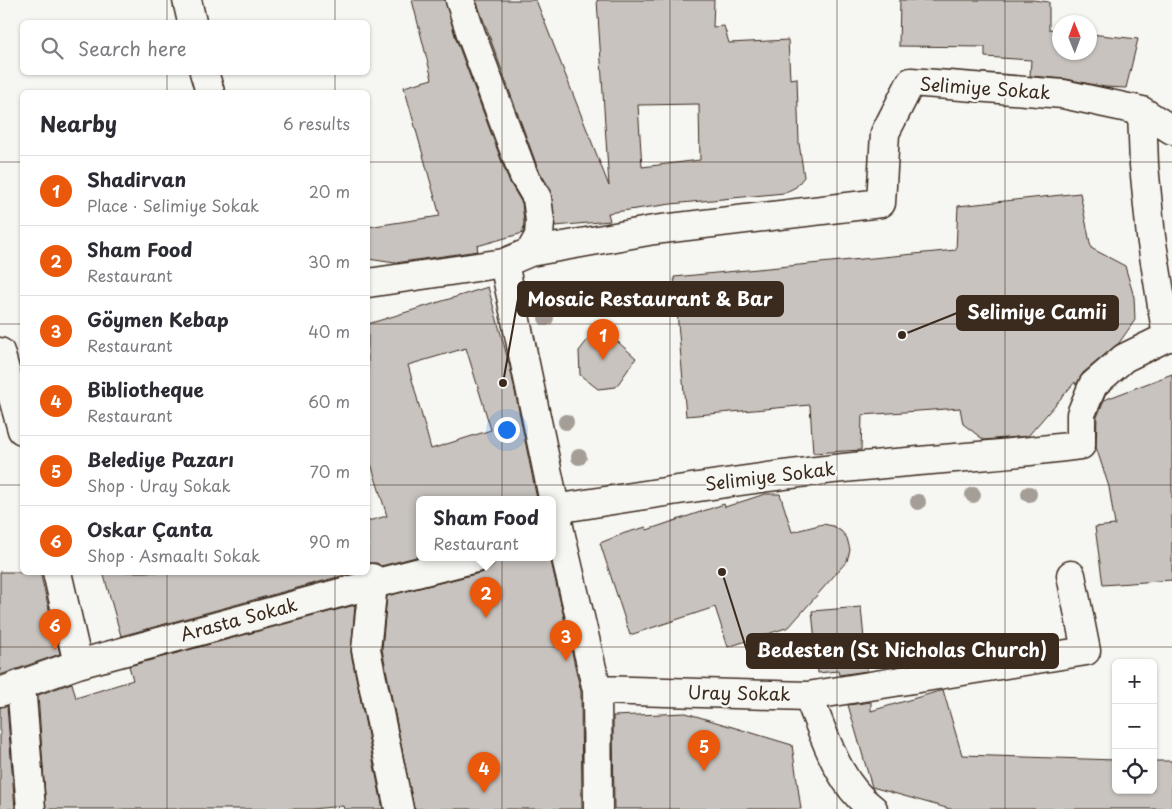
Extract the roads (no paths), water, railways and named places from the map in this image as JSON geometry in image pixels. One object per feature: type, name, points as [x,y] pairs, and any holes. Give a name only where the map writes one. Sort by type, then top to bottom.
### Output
[{"type":"street","points":[[187,0],[192,20]]},
{"type":"street","points":[[370,283],[504,264],[530,252],[539,236],[540,221],[537,198],[524,176],[460,0]]},
{"type":"street","points":[[205,75],[209,90]]},
{"type":"street","name":"Selimiye Sokak","points":[[530,252],[654,230],[881,202],[885,133],[911,82],[1063,94],[1142,111],[1172,130]]},
{"type":"street","points":[[1142,111],[1144,165],[1151,237],[1169,337]]},
{"type":"street","points":[[504,264],[552,496]]},
{"type":"street","name":"Selimiye Sokak","points":[[556,509],[698,486],[826,470],[1023,453],[1080,445],[1081,414],[1093,385],[1124,358],[1169,337]]},
{"type":"street","points":[[0,352],[20,423]]},
{"type":"street","points":[[556,537],[597,690],[598,809]]},
{"type":"street","name":"Arasta Sokak","points":[[11,688],[78,664],[373,581],[462,561]]},
{"type":"street","points":[[58,575],[78,664]]},
{"type":"street","points":[[808,696],[1086,651],[1071,575]]},
{"type":"street","points":[[373,581],[366,650],[400,809]]},
{"type":"street","points":[[11,688],[31,809]]},
{"type":"street","name":"Uray Sokak","points":[[597,690],[808,696],[836,762],[848,784],[873,809]]},
{"type":"place","name":"Selimiye Camii","points":[[902,335]]},
{"type":"place","name":"Shadirvan","points":[[603,360]]},
{"type":"place","name":"Mosaic Restaurant & Bar","points":[[503,383]]},
{"type":"place","name":"Bedesten (St Nicholas Church)","points":[[722,572]]},
{"type":"place","name":"Sham Food","points":[[486,618]]},
{"type":"place","name":"Oskar Çanta","points":[[55,650]]},
{"type":"place","name":"Göymen Kebap","points":[[566,661]]},
{"type":"place","name":"Belediye Pazarı","points":[[704,771]]},
{"type":"place","name":"Bibliotheque","points":[[484,793]]}]
